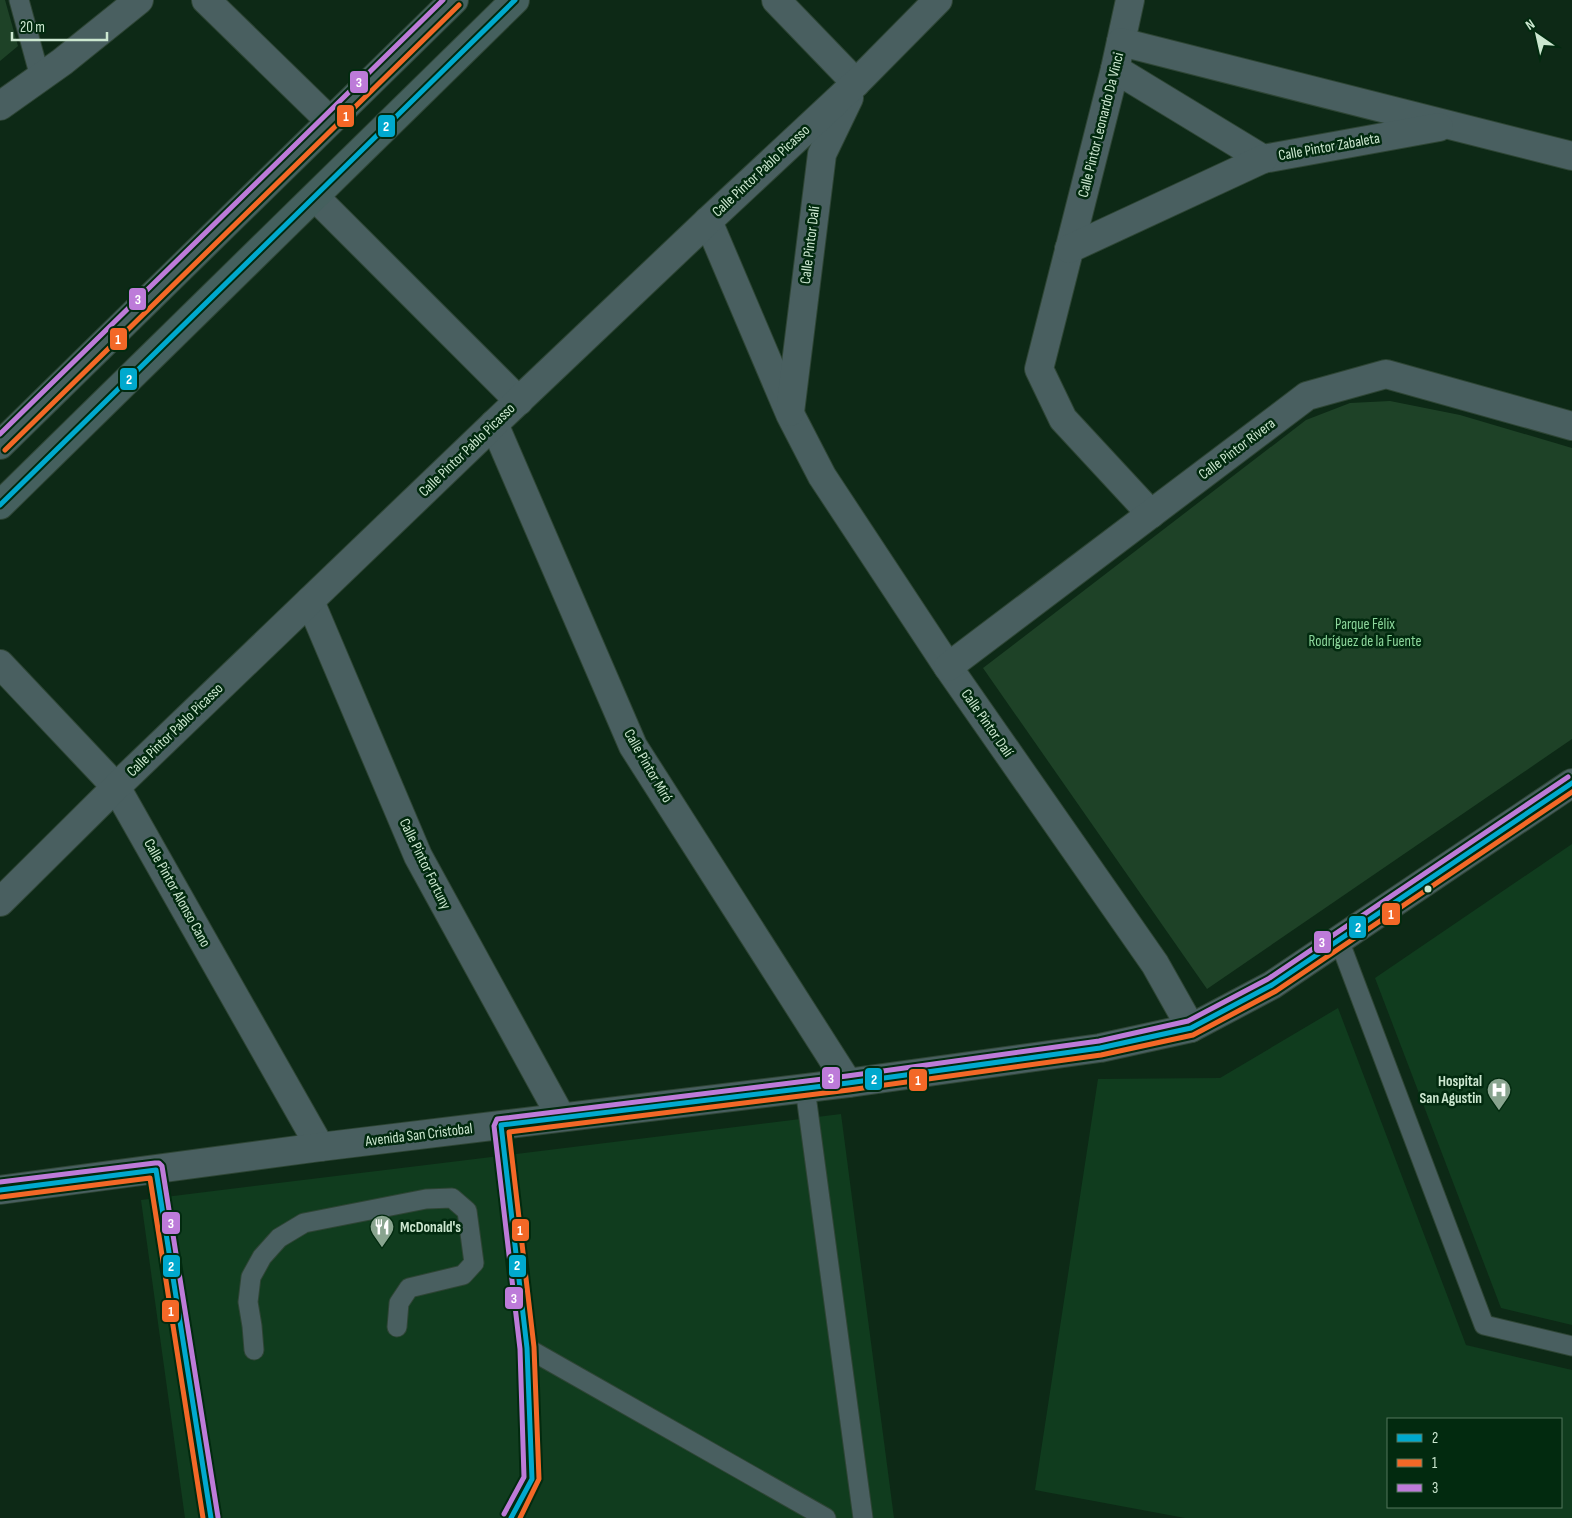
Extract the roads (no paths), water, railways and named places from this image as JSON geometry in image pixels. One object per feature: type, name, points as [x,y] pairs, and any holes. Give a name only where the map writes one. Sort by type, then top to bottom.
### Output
[{"type":"main road","points":[[0,444],[454,0]]},
{"type":"main road","points":[[0,505],[515,0]]},
{"type":"street","points":[[0,106],[139,0]]},
{"type":"street","points":[[206,0],[330,121]]},
{"type":"street","points":[[776,0],[856,83]]},
{"type":"street","name":"Calle Pintor Pablo Picasso","points":[[0,902],[116,787],[494,424],[856,83],[938,0]]},
{"type":"street","name":"Calle Pintor Leonardo Da Vinci","points":[[1130,0],[1122,42],[1039,369],[1063,419],[1151,514]]},
{"type":"street","name":"Calle Pintor Zabaleta","points":[[1122,42],[1572,156]]},
{"type":"street","name":"Calle Pintor Zabaleta","points":[[1115,69],[1263,159],[1448,125]]},
{"type":"street","name":"Calle Pintor Dalí","points":[[790,414],[822,154],[856,83]]},
{"type":"street","points":[[1069,248],[1263,159]]},
{"type":"street","points":[[315,197],[519,401]]},
{"type":"street","name":"Calle Pintor Dalí","points":[[708,221],[790,414],[822,476],[948,667],[1155,964],[1191,1028]]},
{"type":"street","name":"Calle Pintor Rivera","points":[[948,667],[1306,396],[1386,374],[1572,426]]},
{"type":"street","name":"Calle Pintor Miró","points":[[494,424],[632,746],[848,1083]]},
{"type":"street","name":"Calle Pintor Fortuny","points":[[310,601],[418,856],[561,1117]]},
{"type":"street","name":"Calle Pintor Alonso Cano","points":[[0,664],[116,787],[320,1147]]},
{"type":"street","name":"Avenida San Cristobal","points":[[0,1190],[320,1147],[848,1083],[1100,1048],[1191,1028],[1272,985],[1572,783]]},
{"type":"lane","points":[[19,0],[40,77]]},
{"type":"lane","points":[[1339,940],[1484,1325],[1572,1346]]},
{"type":"lane","points":[[805,1088],[863,1518]]},
{"type":"lane","points":[[501,1125],[527,1348],[532,1479],[511,1518]]},
{"type":"lane","points":[[156,1170],[211,1518]]},
{"type":"lane","points":[[254,1350],[248,1302],[251,1277],[262,1257],[279,1238],[304,1223],[426,1199],[452,1198],[467,1212],[474,1263],[463,1275],[409,1288],[399,1304],[398,1327]]},
{"type":"lane","points":[[527,1348],[826,1518]]},
{"type":"place","name":"Hospital San Agustin","points":[[1499,1111]]},
{"type":"place","name":"McDonald's","points":[[382,1248]]},
{"type":"park label","name":"Parque Félix Rodríguez de la Fuente","points":[[1365,632]]}]
